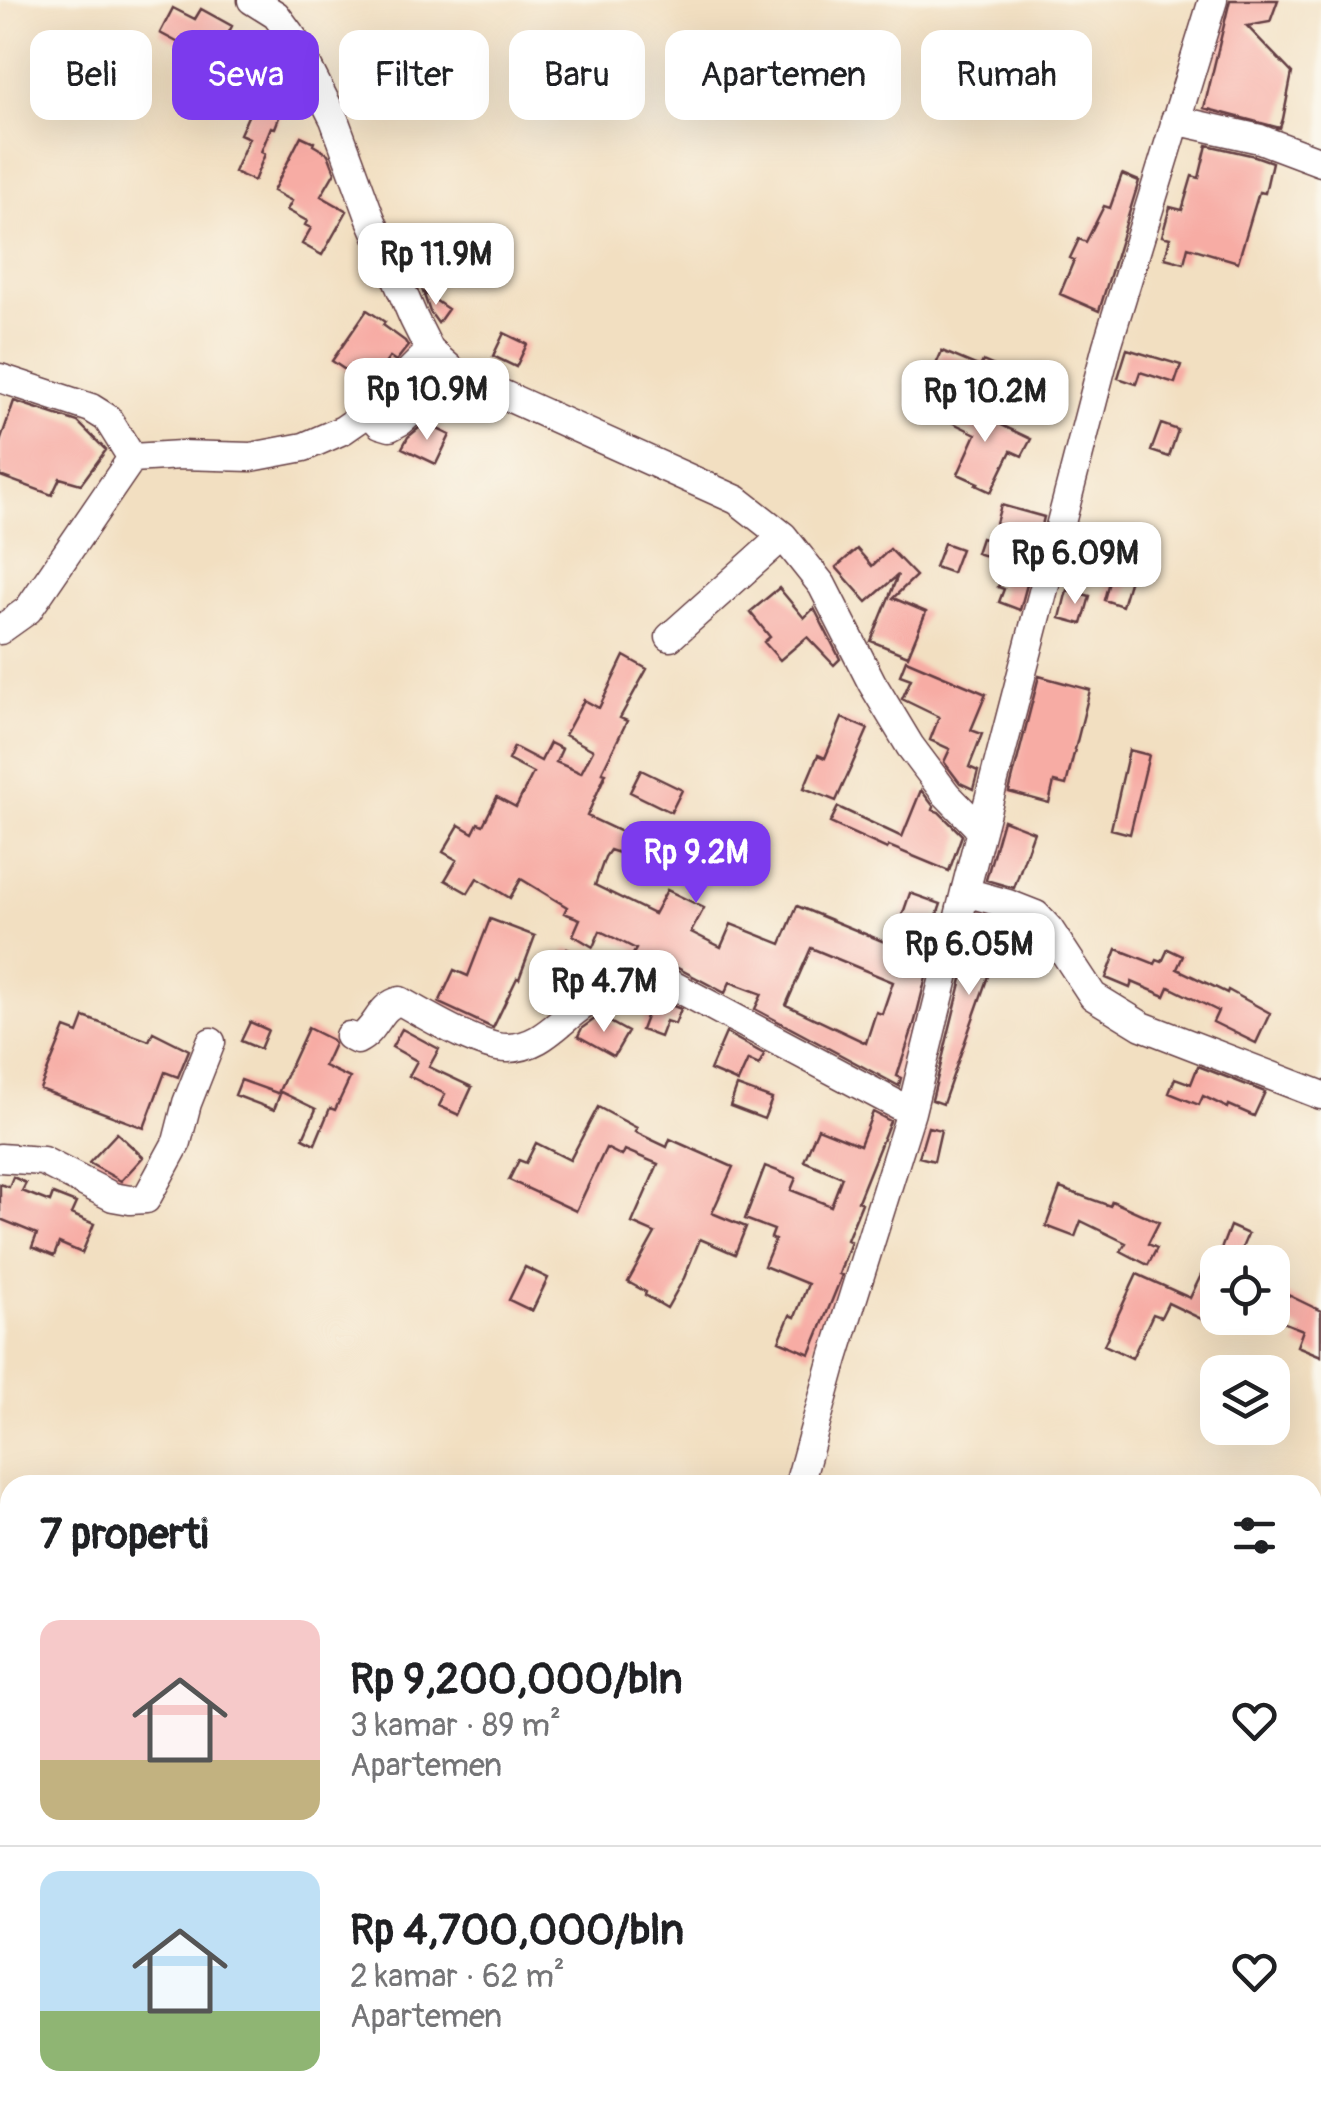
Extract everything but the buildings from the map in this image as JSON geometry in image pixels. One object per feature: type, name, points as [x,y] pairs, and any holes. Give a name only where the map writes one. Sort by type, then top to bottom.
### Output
[{"type":"street","points":[[252,0],[276,15],[293,38],[334,119],[370,217],[430,351],[455,372],[737,500],[783,536],[822,585],[872,683],[910,746],[946,794],[981,830]]},
{"type":"street","points":[[802,1475],[911,1112],[964,892],[1107,346],[1213,0]]},
{"type":"street","points":[[1176,120],[1260,139],[1321,162]]},
{"type":"street","points":[[132,458],[180,454],[250,457],[304,447],[344,430],[369,412],[430,351]]},
{"type":"street","points":[[369,412],[380,424],[390,427],[455,372]]},
{"type":"street","points":[[0,378],[91,408],[108,418],[132,458]]},
{"type":"street","points":[[0,630],[28,610],[132,458]]},
{"type":"street","points":[[670,637],[783,536]]},
{"type":"street","points":[[964,892],[1036,916],[1093,996],[1142,1026],[1321,1094]]},
{"type":"street","points":[[349,1036],[364,1038],[384,1009],[400,1001],[471,1038],[506,1048],[548,1036],[582,1006],[628,983],[663,980],[911,1112]]},
{"type":"street","points":[[0,1158],[42,1162],[113,1196],[146,1199],[177,1142],[187,1103],[212,1042]]}]
